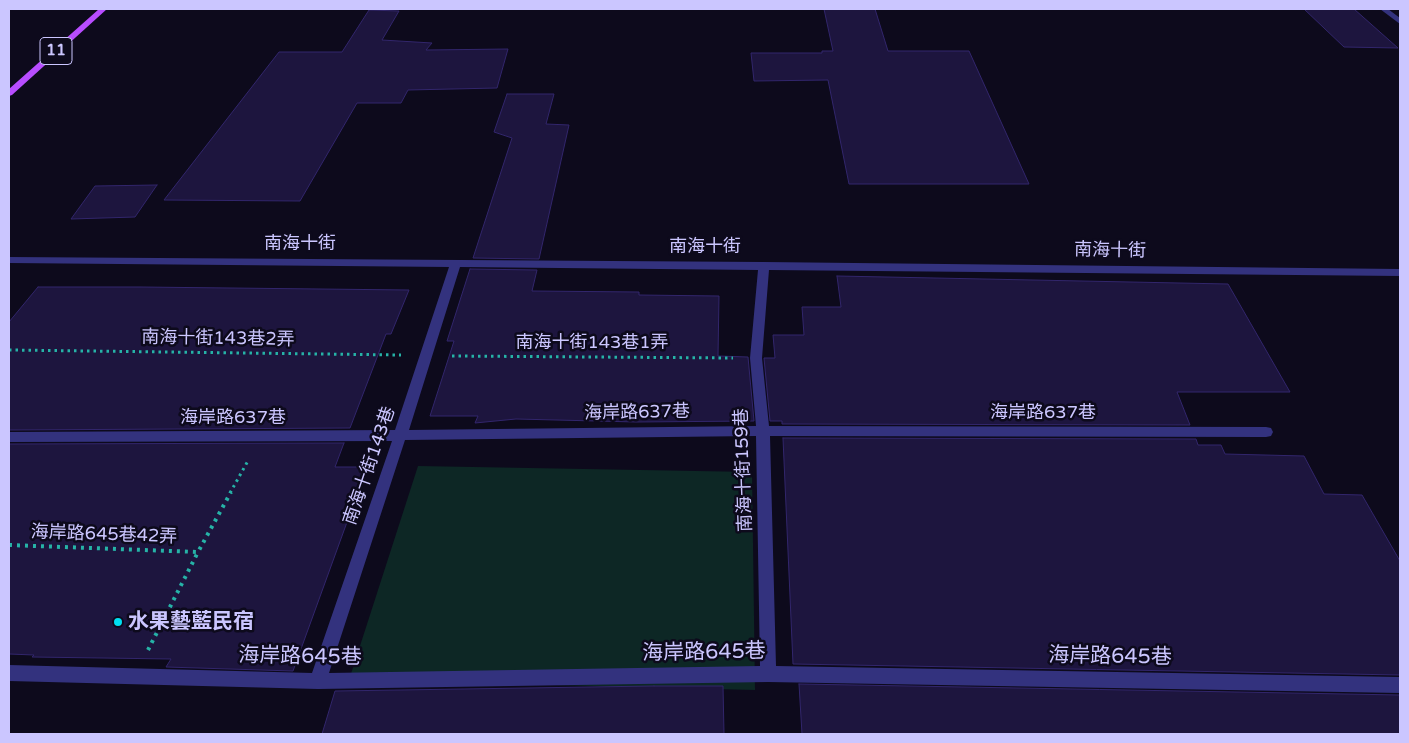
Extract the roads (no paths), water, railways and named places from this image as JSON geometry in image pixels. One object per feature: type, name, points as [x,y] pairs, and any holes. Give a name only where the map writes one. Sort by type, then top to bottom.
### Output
[{"type":"main road","name":"11","points":[[9,93],[103,9]]},
{"type":"street","points":[[1384,9],[1400,22]]},
{"type":"street","name":"南海十街","points":[[9,260],[764,265],[1400,272]]},
{"type":"street","name":"南海十街143巷","points":[[318,681],[401,435],[456,263]]},
{"type":"street","name":"南海十街159巷","points":[[764,265],[756,358],[763,431],[768,674]]},
{"type":"street","name":"海岸路637巷","points":[[9,437],[262,437],[763,431],[1266,432]]},
{"type":"street","name":"海岸路645巷","points":[[9,673],[318,681],[768,674],[1400,685]]},
{"type":"place","name":"水果藝藍民宿","points":[[118,622]]}]
